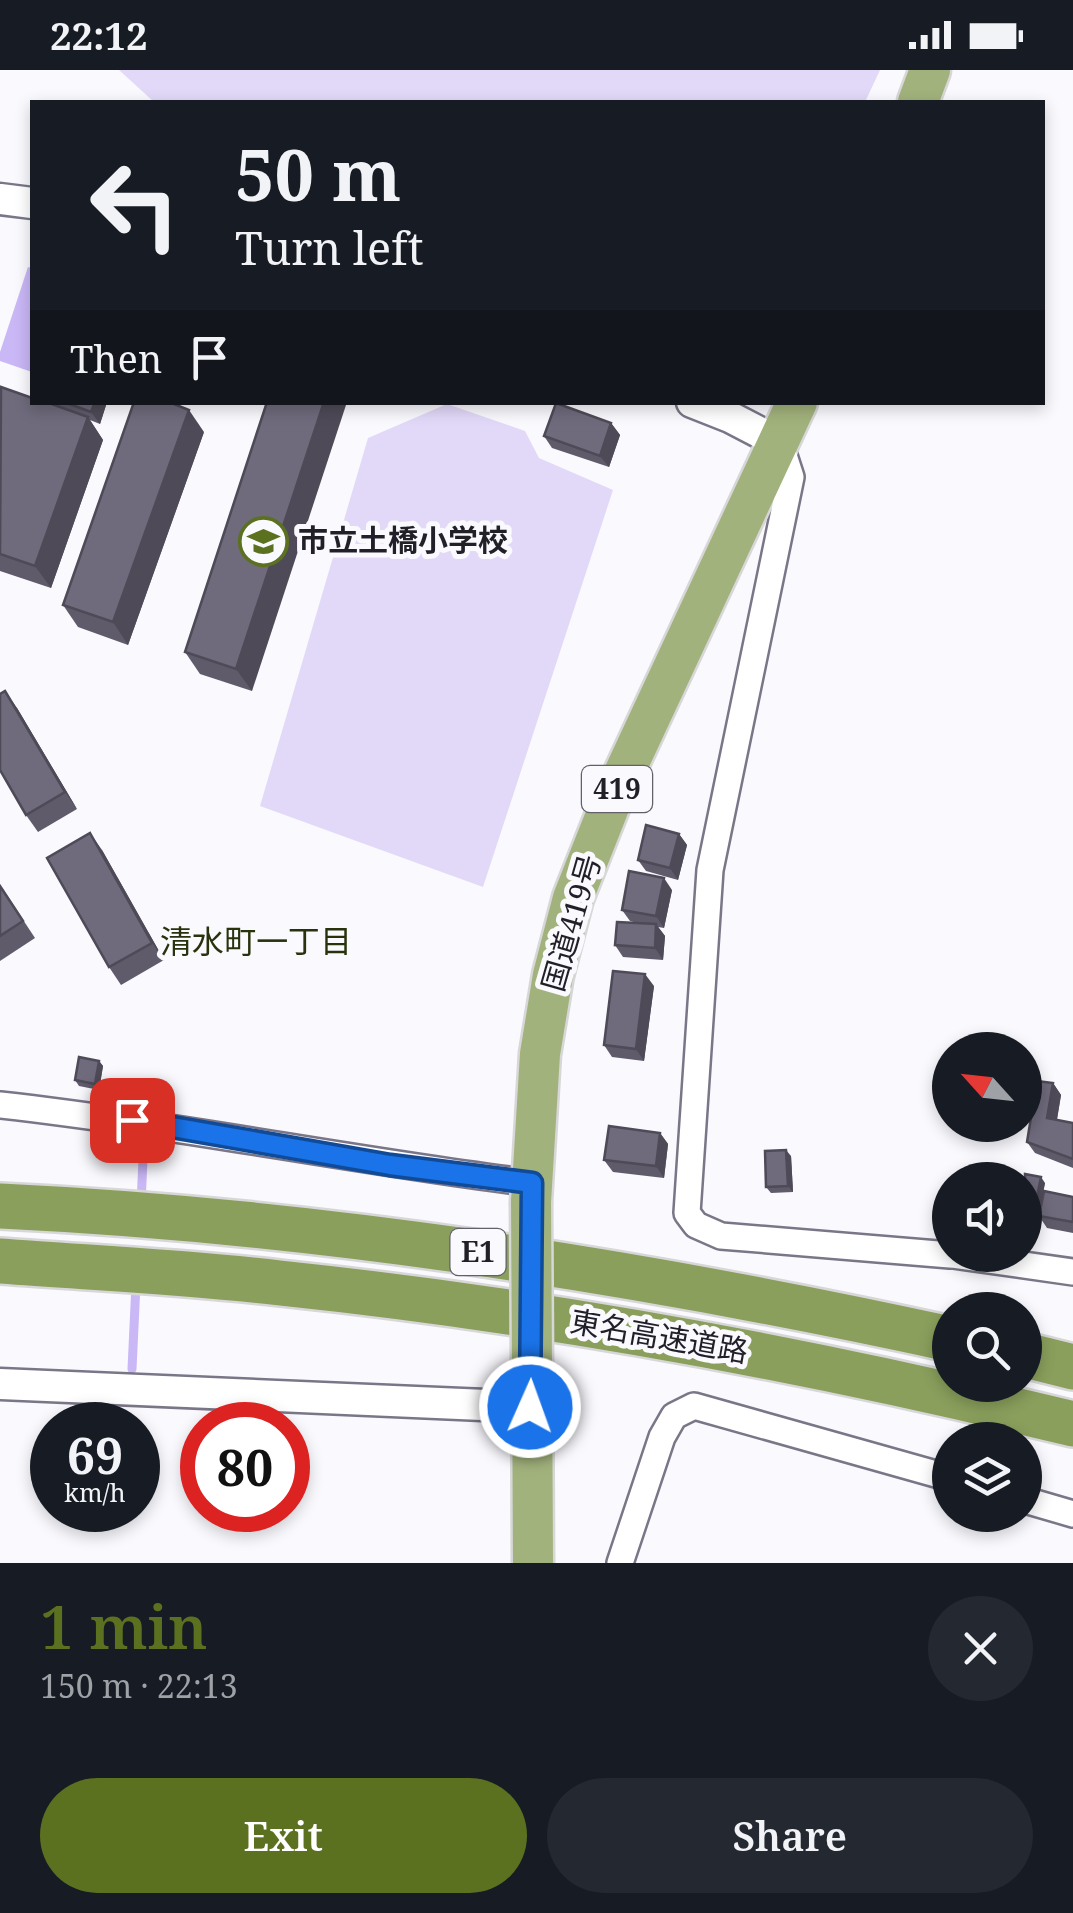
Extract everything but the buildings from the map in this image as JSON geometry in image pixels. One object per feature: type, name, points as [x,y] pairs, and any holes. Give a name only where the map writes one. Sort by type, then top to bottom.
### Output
[{"type":"highway","points":[[919,100],[930,70]]},
{"type":"highway","name":"国道419号","points":[[530,1407],[532,1192],[540,1054],[573,898],[613,797],[796,405]]},
{"type":"highway","name":"東名高速道路","points":[[0,1206],[107,1211],[421,1243],[799,1307],[932,1335]]},
{"type":"highway","name":"東名高速道路","points":[[0,1261],[278,1282],[586,1324],[806,1363],[1073,1424]]},
{"type":"highway","points":[[1042,1360],[1073,1367]]},
{"type":"highway","name":"419","points":[[530,1407],[533,1563]]},
{"type":"street","points":[[0,198],[30,203]]},
{"type":"street","points":[[700,405],[780,443],[791,478],[710,870],[687,1213],[696,1224],[720,1236],[932,1253]]},
{"type":"street","points":[[0,1105],[190,1129],[532,1192]]},
{"type":"street","points":[[1042,1268],[1073,1272]]},
{"type":"street","points":[[0,1384],[530,1407]]},
{"type":"street","points":[[620,1563],[662,1436],[674,1416],[694,1406],[932,1473]]},
{"type":"street","points":[[1042,1505],[1073,1514]]},
{"type":"shaded area","points":[[119,70],[880,70],[866,100],[152,100]]},
{"type":"shaded area","points":[[30,268],[30,371],[0,361]]},
{"type":"shaded area","points":[[450,405],[525,431],[539,458],[613,490],[483,887],[260,806],[368,438]]},
{"type":"waterway","points":[[141,1204],[144,1137]]},
{"type":"waterway","points":[[132,1369],[136,1284]]},
{"type":"place","name":"市立土橋小学校","points":[[263,541]]},
{"type":"district","name":"清水町一丁目","points":[[256,942]]},
{"type":"route","points":[[132,1120],[390,1165],[532,1183],[530,1407]]}]
